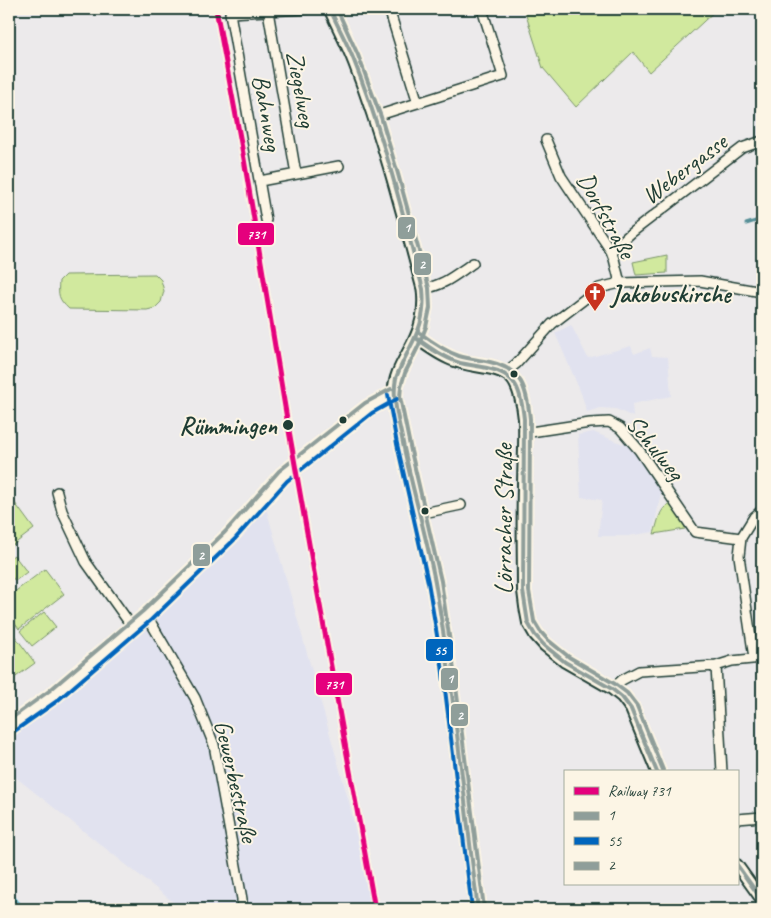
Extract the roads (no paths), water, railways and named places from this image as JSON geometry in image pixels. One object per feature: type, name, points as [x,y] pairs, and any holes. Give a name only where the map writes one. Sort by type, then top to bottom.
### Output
[{"type":"main road","points":[[330,9],[355,63],[424,289],[424,309],[420,326],[416,338],[400,366],[394,394],[434,581],[448,662],[478,909]]},
{"type":"street","points":[[268,12],[305,9]]},
{"type":"street","points":[[389,9],[418,103]]},
{"type":"street","points":[[373,118],[503,76],[482,9]]},
{"type":"street","name":"Bahnweg","points":[[266,220],[230,13],[268,12]]},
{"type":"street","name":"Ziegelweg","points":[[268,12],[296,174]]},
{"type":"street","name":"Dorfstraße","points":[[504,373],[516,364],[552,324],[598,288],[620,283],[611,251],[562,176],[546,140]]},
{"type":"street","name":"Webergasse","points":[[611,251],[631,233],[742,148],[762,141]]},
{"type":"street","points":[[260,181],[339,166]]},
{"type":"street","points":[[424,289],[446,282],[473,263]]},
{"type":"street","points":[[620,283],[700,281],[762,292]]},
{"type":"street","points":[[416,338],[451,360],[504,373]]},
{"type":"street","name":"Lörracher Straße","points":[[504,373],[516,385],[524,418],[523,591],[528,623],[535,635],[551,651],[565,662],[612,689],[622,697],[630,709],[656,770]]},
{"type":"street","points":[[9,727],[53,696],[147,616],[230,536],[283,476],[369,408],[394,394]]},
{"type":"street","name":"Schulweg","points":[[524,433],[590,423],[610,422],[620,428],[639,450],[695,532],[741,538]]},
{"type":"street","points":[[57,492],[62,511],[86,562],[133,628]]},
{"type":"street","points":[[419,514],[461,506]]},
{"type":"street","points":[[612,689],[622,680],[638,671],[716,666],[758,658],[739,556],[741,538],[754,516],[762,510]]},
{"type":"street","name":"Gewerbestraße","points":[[147,616],[195,698],[214,745],[242,899],[242,909]]},
{"type":"street","points":[[716,666],[722,770]]},
{"type":"street","points":[[738,819],[759,818],[762,826]]},
{"type":"street","points":[[738,866],[762,900]]},
{"type":"waterway","points":[[746,224],[762,219]]},
{"type":"waterway","points":[[9,903],[14,909]]},
{"type":"rail line","name":"731","points":[[216,9],[244,159],[315,578],[375,909]]},
{"type":"place","name":"Jakobuskirche","points":[[595,312]]},
{"type":"place","name":"Rümmingen","points":[[288,425]]}]
